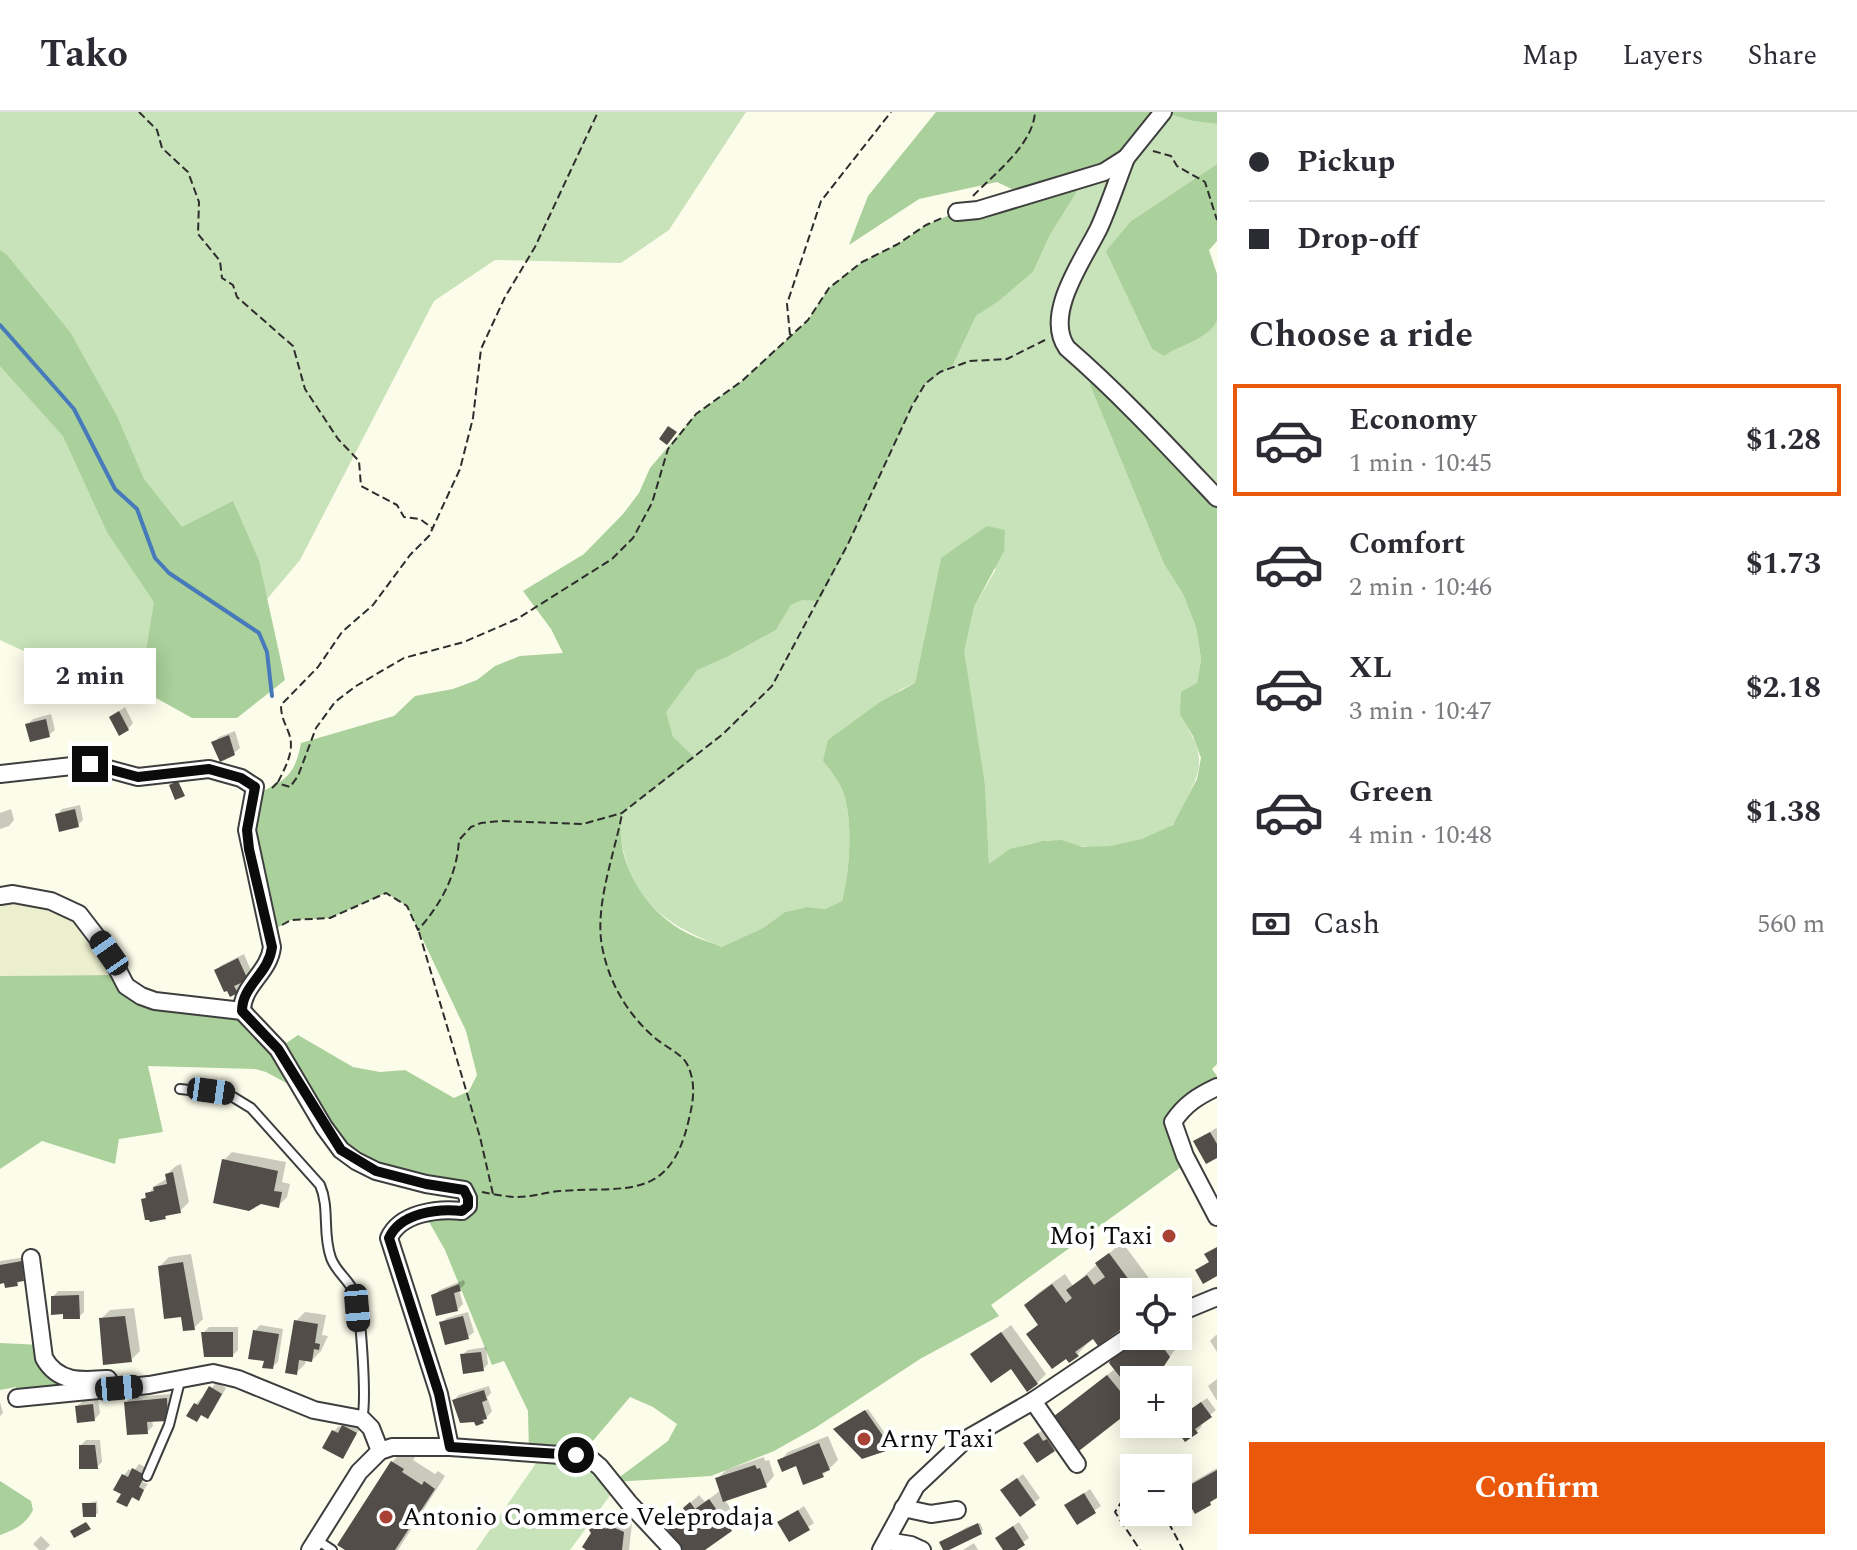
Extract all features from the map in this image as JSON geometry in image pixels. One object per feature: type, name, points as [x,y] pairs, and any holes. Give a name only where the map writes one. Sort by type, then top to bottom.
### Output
[{"type":"street","points":[[957,212],[978,210],[1104,172],[1131,152],[1163,112]]},
{"type":"street","points":[[1131,152],[1100,226],[1066,291],[1059,319],[1060,339],[1127,401],[1152,432],[1217,498]]},
{"type":"street","points":[[0,774],[90,764],[138,777],[209,769],[241,778],[255,787],[247,830],[249,849],[272,947],[270,961],[243,1000],[242,1011]]},
{"type":"street","points":[[0,896],[13,894],[51,901],[79,914],[109,953],[126,986],[141,996],[155,1001],[242,1011],[278,1049],[341,1150],[376,1171],[464,1190],[468,1206],[462,1211],[424,1213],[399,1223],[389,1238],[439,1394],[450,1447]]},
{"type":"street","points":[[1217,1087],[1196,1096],[1173,1122],[1185,1156],[1217,1217]]},
{"type":"street","points":[[31,1258],[44,1358],[52,1372],[62,1377],[95,1380],[176,1370],[238,1379],[314,1410],[362,1419],[371,1428],[380,1451]]},
{"type":"street","points":[[1192,1307],[1217,1297]]},
{"type":"street","points":[[922,1550],[911,1545],[884,1545],[916,1486],[965,1440],[1033,1401],[1120,1342]]},
{"type":"street","points":[[17,1398],[180,1381],[213,1373]]},
{"type":"street","points":[[1033,1401],[1077,1464]]},
{"type":"street","points":[[313,1545],[359,1472],[380,1451],[392,1447],[450,1447],[588,1457],[600,1467],[664,1547]]},
{"type":"street","points":[[903,1508],[931,1514],[957,1510]]},
{"type":"lane","points":[[180,1089],[228,1094],[251,1108],[320,1185],[325,1200],[324,1222],[331,1259],[355,1293],[365,1400],[362,1419]]},
{"type":"lane","points":[[147,1476],[169,1425],[180,1381]]},
{"type":"lane","points":[[313,1545],[332,1550]]},
{"type":"path","points":[[139,112],[157,130],[162,148],[188,172],[199,202],[198,234],[220,261],[222,278],[233,285],[237,297],[293,346],[305,389],[338,439],[359,461],[361,486],[397,505],[404,517],[420,519],[433,529]]},
{"type":"path","points":[[251,806],[277,783],[290,758],[290,734],[281,717],[281,705],[318,667],[342,632],[373,605],[433,529],[460,469],[473,418],[481,349],[505,297],[535,247],[598,112]]},
{"type":"path","points":[[790,336],[787,304],[821,201],[891,112]]},
{"type":"path","points":[[277,783],[290,787],[298,776],[316,728],[335,702],[356,686],[404,658],[464,642],[517,619],[612,559],[633,538],[652,503],[668,449],[696,414],[742,381],[808,320],[829,288],[862,262],[898,244],[926,225],[957,212],[1022,144],[1034,122],[1035,112]]},
{"type":"path","points":[[1131,152],[1171,156],[1177,166],[1205,182],[1217,220]]},
{"type":"path","points":[[418,930],[437,908],[458,860],[459,840],[471,827],[501,821],[583,824],[622,813],[695,758],[772,686],[844,552],[925,384],[953,365],[1007,359],[1049,338],[1060,339]]},
{"type":"path","points":[[464,1190],[518,1197],[559,1191],[624,1190],[655,1179],[671,1167],[684,1139],[695,1090],[686,1062],[652,1036],[629,1010],[613,985],[602,950],[599,917],[622,813]]},
{"type":"path","points":[[270,932],[291,920],[330,918],[386,893],[407,906],[418,930],[480,1137],[493,1194]]},
{"type":"path","points":[[1124,1526],[1140,1550]]},
{"type":"path","points":[[1170,1526],[1183,1550]]},
{"type":"green space","points":[[0,112],[746,112],[669,230],[621,263],[495,260],[434,301],[300,560],[246,624],[116,694],[0,640]]},
{"type":"green space","points":[[936,112],[1163,112],[1149,133],[1080,180],[1033,272],[976,316],[953,365],[925,384],[819,601],[803,600],[791,605],[776,630],[697,670],[666,712],[673,737],[695,758],[622,812],[622,848],[635,882],[657,912],[687,933],[722,947],[763,928],[785,912],[807,907],[825,909],[842,901],[849,859],[848,812],[841,787],[823,761],[828,740],[880,702],[915,683],[941,558],[987,526],[1005,530],[1004,551],[974,607],[964,651],[985,784],[989,864],[1010,849],[1042,841],[1061,840],[1083,847],[1110,846],[1142,839],[1173,825],[1197,779],[1201,758],[1193,736],[1180,715],[1181,692],[1197,683],[1201,659],[1196,627],[1183,594],[1164,564],[1090,385],[1096,372],[1217,498],[1217,1064],[1212,1069],[1217,1076],[1217,1087],[1173,1122],[1188,1162],[991,1305],[999,1316],[920,1359],[774,1451],[711,1476],[613,1482],[668,1441],[677,1424],[653,1407],[630,1397],[581,1455],[529,1453],[528,1411],[504,1361],[492,1365],[445,1250],[424,1213],[453,1210],[468,1198],[356,1161],[303,1092],[266,1072],[255,1069],[148,1066],[163,1132],[119,1139],[115,1164],[42,1141],[0,1169],[0,976],[113,975],[141,996],[242,1011],[278,1049],[298,1035],[353,1067],[380,1072],[405,1070],[454,1098],[469,1091],[477,1075],[466,1031],[407,906],[386,893],[330,918],[291,920],[270,932],[256,877],[254,796],[286,777],[295,764],[301,743],[394,716],[415,696],[453,689],[477,680],[495,666],[520,656],[563,653],[551,629],[523,591],[584,554],[623,514],[639,493],[650,468],[696,414],[742,381],[808,320],[829,288],[862,262],[898,244],[926,225],[957,212],[1024,195],[997,182],[919,199],[849,245],[868,196]]},
{"type":"green space","points":[[1163,112],[1192,121],[1217,124],[1217,164],[1131,221],[1107,251],[1152,349],[1164,356],[1208,333],[1217,321],[1217,498],[1090,385],[1164,564],[1183,594],[1196,627],[1201,659],[1197,683],[1180,715],[1196,745],[1198,772],[1176,820],[1152,836],[1114,846],[1091,847],[1055,841],[1029,844],[1008,852],[989,865],[985,784],[963,651],[974,607],[996,569],[941,558],[915,683],[900,690],[823,761],[841,787],[848,812],[849,859],[842,901],[825,909],[807,907],[785,912],[763,928],[723,947],[688,932],[658,912],[636,885],[628,869],[619,826],[622,813],[641,793],[673,737],[665,712],[697,669],[727,657],[776,630],[791,605],[803,600],[925,384],[953,365],[976,316],[1033,272],[1050,235],[1076,193],[1080,179]]},
{"type":"green space","points":[[1163,112],[1217,112],[1217,124],[1192,121]]},
{"type":"green space","points":[[1217,164],[1217,241],[1209,250],[1217,274],[1217,321],[1208,333],[1164,356],[1152,349],[1106,251],[1131,221]]},
{"type":"green space","points":[[0,250],[70,332],[117,416],[144,479],[182,527],[233,501],[259,561],[285,680],[237,718],[192,718],[140,689],[154,602],[107,532],[63,436],[0,366]]},
{"type":"green space","points":[[0,896],[79,914],[113,975],[0,976]]},
{"type":"green space","points":[[0,1343],[42,1345],[52,1372],[95,1380],[17,1398],[16,1387],[0,1390]]},
{"type":"green space","points":[[543,1453],[576,1455],[617,1486],[570,1550],[476,1550]]},
{"type":"green space","points":[[0,1481],[31,1501],[33,1510],[20,1526],[0,1535]]},
{"type":"building","points":[[668,426],[677,432],[667,445],[659,439]]},
{"type":"building","points":[[119,711],[129,730],[119,736],[109,717]]},
{"type":"building","points":[[46,719],[50,737],[30,742],[25,724]]},
{"type":"building","points":[[229,735],[235,755],[220,762],[211,742]]},
{"type":"building","points":[[178,781],[185,796],[175,800],[169,785]]},
{"type":"building","points":[[75,809],[79,827],[59,832],[55,814]]},
{"type":"building","points":[[238,958],[248,980],[234,986],[238,993],[230,997],[227,991],[224,992],[214,970]]},
{"type":"building","points":[[1210,1132],[1217,1144],[1217,1158],[1206,1164],[1193,1141]]},
{"type":"building","points":[[222,1159],[278,1171],[274,1191],[282,1192],[279,1208],[261,1204],[249,1211],[213,1203]]},
{"type":"building","points":[[173,1172],[181,1213],[165,1216],[166,1219],[145,1220],[141,1199],[146,1198],[145,1193],[154,1191],[153,1187],[167,1184],[165,1174]]},
{"type":"building","points":[[1217,1247],[1217,1276],[1203,1284],[1195,1270],[1209,1262],[1204,1254]]},
{"type":"building","points":[[1109,1253],[1128,1278],[1120,1278],[1120,1330],[1098,1346],[1093,1339],[1075,1352],[1079,1356],[1069,1363],[1066,1359],[1052,1369],[1026,1334],[1038,1325],[1024,1305],[1052,1284],[1066,1303],[1072,1298],[1066,1290],[1087,1275],[1094,1285],[1105,1277],[1095,1263]]},
{"type":"building","points":[[22,1261],[24,1281],[17,1282],[18,1286],[5,1288],[4,1283],[0,1284],[0,1265]]},
{"type":"building","points":[[183,1262],[195,1330],[183,1331],[181,1317],[164,1319],[158,1266]]},
{"type":"building","points":[[459,1284],[461,1291],[454,1293],[458,1311],[436,1316],[431,1295]]},
{"type":"building","points":[[79,1295],[80,1319],[63,1319],[63,1314],[51,1315],[51,1296]]},
{"type":"building","points":[[125,1316],[132,1362],[103,1365],[99,1318]]},
{"type":"building","points":[[463,1316],[469,1339],[445,1345],[439,1322]]},
{"type":"building","points":[[294,1320],[318,1324],[315,1343],[320,1344],[319,1350],[314,1349],[312,1362],[299,1360],[297,1375],[285,1373]]},
{"type":"building","points":[[253,1330],[279,1334],[273,1369],[262,1368],[264,1361],[248,1359]]},
{"type":"building","points":[[201,1332],[233,1332],[233,1357],[204,1357]]},
{"type":"building","points":[[1001,1332],[1038,1384],[1027,1392],[1011,1369],[991,1383],[970,1354]]},
{"type":"building","points":[[1120,1350],[1165,1350],[1170,1357],[1164,1366],[1120,1366],[1120,1377],[1109,1363]]},
{"type":"building","points":[[481,1352],[484,1371],[463,1374],[460,1354]]},
{"type":"building","points":[[1107,1375],[1120,1391],[1120,1419],[1075,1454],[1049,1420]]},
{"type":"building","points":[[209,1386],[222,1394],[208,1419],[201,1415],[197,1422],[186,1416],[194,1403],[198,1405]]},
{"type":"building","points":[[484,1390],[487,1400],[482,1402],[487,1419],[476,1426],[474,1422],[460,1423],[452,1400]]},
{"type":"building","points":[[167,1398],[168,1421],[147,1422],[148,1434],[127,1435],[124,1402]]},
{"type":"building","points":[[1201,1402],[1212,1417],[1195,1429],[1198,1433],[1192,1437],[1192,1408]]},
{"type":"building","points":[[93,1404],[95,1421],[77,1423],[75,1406]]},
{"type":"building","name":"Arny Taxi","points":[[865,1410],[892,1449],[862,1459],[833,1429]]},
{"type":"building","points":[[342,1425],[357,1433],[343,1459],[322,1448],[332,1430],[338,1433]]},
{"type":"building","points":[[1038,1433],[1043,1441],[1047,1439],[1055,1451],[1037,1463],[1023,1443]]},
{"type":"building","points":[[819,1443],[830,1470],[822,1473],[824,1477],[803,1485],[796,1466],[782,1472],[777,1460]]},
{"type":"building","points":[[79,1445],[95,1445],[98,1469],[79,1469]]},
{"type":"building","name":"Antonio Commerce Veleprodaja","points":[[391,1461],[422,1485],[424,1481],[435,1489],[395,1550],[345,1550],[337,1545]]},
{"type":"building","points":[[755,1465],[757,1469],[760,1468],[767,1487],[723,1502],[715,1478]]},
{"type":"building","points":[[132,1468],[145,1475],[139,1487],[144,1490],[139,1501],[132,1497],[127,1507],[116,1502],[121,1494],[113,1490],[122,1474],[128,1477]]},
{"type":"building","points":[[1217,1470],[1217,1498],[1195,1514],[1192,1509],[1192,1484]]},
{"type":"building","points":[[1017,1478],[1036,1505],[1020,1517],[1000,1490]]},
{"type":"building","points":[[1084,1493],[1096,1513],[1077,1525],[1064,1505]]},
{"type":"building","points":[[709,1499],[732,1531],[705,1550],[683,1550],[666,1527],[686,1513],[683,1508],[690,1502],[695,1509]]},
{"type":"building","points":[[82,1503],[96,1503],[96,1517],[83,1517]]},
{"type":"building","points":[[798,1510],[810,1530],[789,1542],[777,1522]]},
{"type":"building","points":[[86,1522],[91,1529],[74,1538],[70,1531]]},
{"type":"building","points":[[595,1522],[606,1529],[608,1525],[624,1532],[622,1550],[586,1550],[582,1547]]},
{"type":"building","points":[[978,1523],[982,1534],[943,1550],[939,1542]]},
{"type":"building","points":[[1013,1526],[1025,1545],[1017,1550],[1003,1550],[995,1538]]},
{"type":"waterway","points":[[0,325],[74,409],[115,489],[137,509],[155,558],[169,573],[259,633],[267,652],[272,696]]},
{"type":"place","name":"Moj Taxi","points":[[1169,1236]]},
{"type":"place","name":"Arny Taxi","points":[[864,1439]]},
{"type":"place","name":"Antonio Commerce Veleprodaja","points":[[386,1517]]},
{"type":"route","points":[[90,764],[138,777],[209,769],[241,778],[255,787],[247,830],[249,849],[268,919],[272,947],[270,961],[243,1000],[242,1011],[278,1049],[341,1150],[376,1171],[464,1190],[468,1198],[468,1206],[462,1211],[424,1213],[399,1223],[389,1238],[439,1394],[450,1447],[576,1455]]}]
